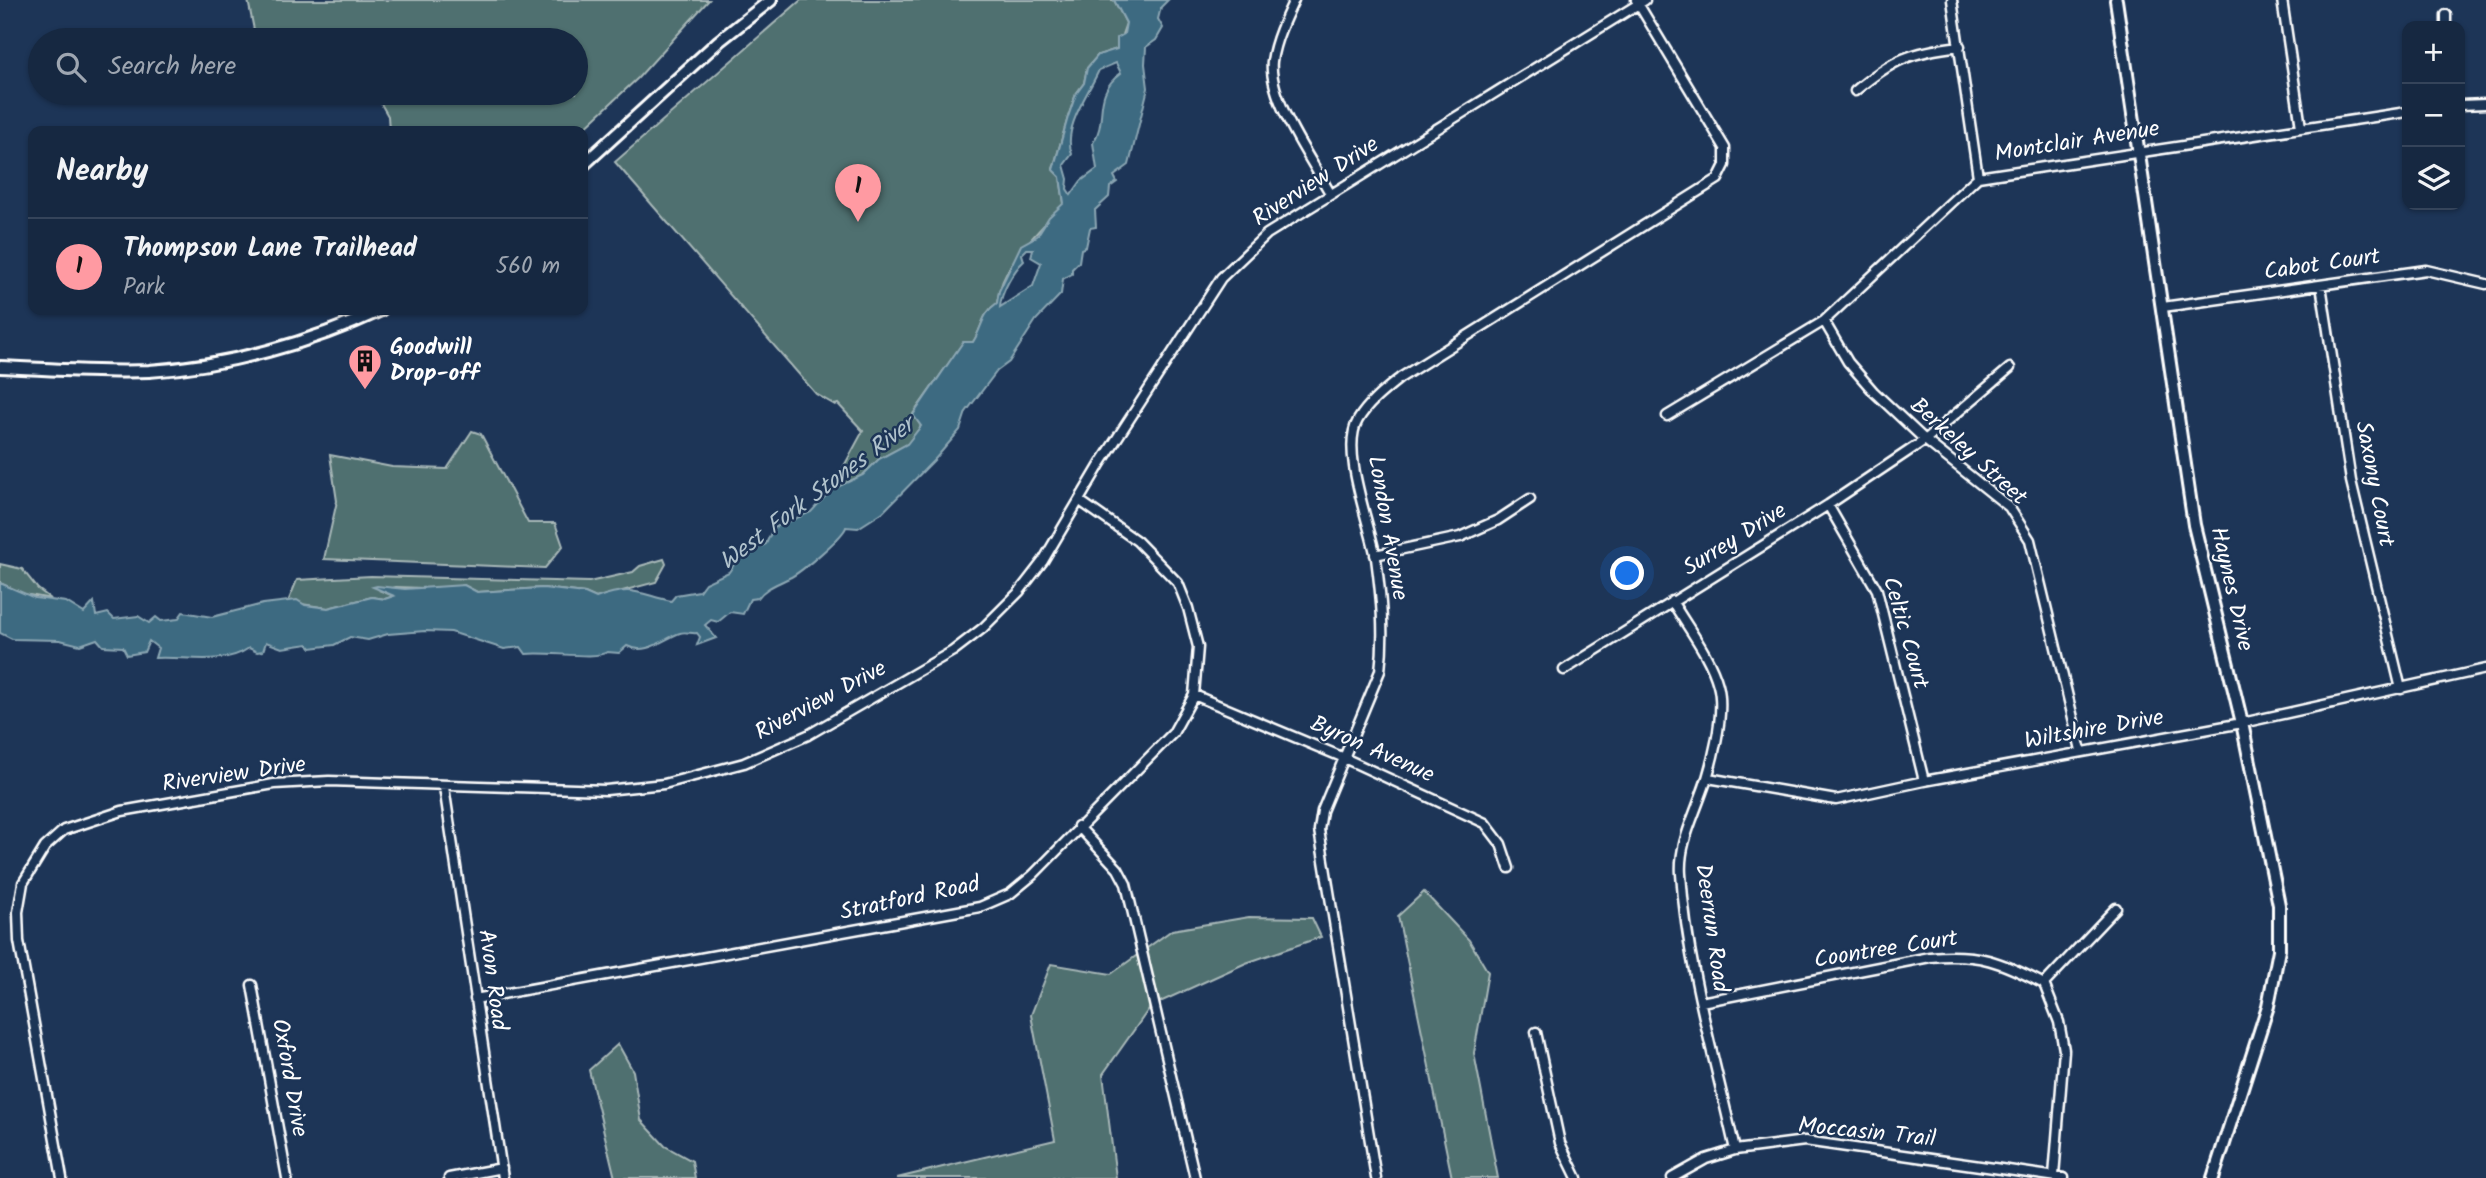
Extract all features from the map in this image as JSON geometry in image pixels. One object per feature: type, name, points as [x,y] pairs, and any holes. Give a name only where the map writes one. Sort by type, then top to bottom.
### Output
[{"type":"street","points":[[588,161],[719,41],[771,0]]},
{"type":"street","points":[[1294,0],[1280,32],[1272,63],[1276,94],[1330,193]]},
{"type":"street","points":[[1952,0],[1978,177]]},
{"type":"street","name":"Haynes Drive","points":[[2116,0],[2194,525],[2273,861],[2279,905],[2279,950],[2267,1006],[2213,1178]]},
{"type":"street","points":[[2282,0],[2301,127]]},
{"type":"street","name":"Riverview Drive","points":[[62,1178],[19,941],[18,912],[23,883],[45,847],[64,830],[122,811],[274,784],[329,781],[444,787],[606,790],[660,784],[744,763],[808,735],[953,651],[983,628],[1019,592],[1043,561],[1221,278],[1267,234],[1640,1]]},
{"type":"street","name":"London Avenue","points":[[1376,1178],[1319,831],[1322,811],[1342,757],[1380,671],[1382,613],[1375,555],[1355,470],[1353,441],[1356,421],[1372,402],[1400,377],[1718,179],[1725,165],[1725,148],[1640,1]]},
{"type":"street","points":[[2446,15],[2446,21]]},
{"type":"street","points":[[1856,91],[1887,64],[1925,50],[1960,46]]},
{"type":"street","points":[[2465,106],[2486,104]]},
{"type":"street","name":"Montclair Avenue","points":[[1667,416],[1824,321],[1978,177],[2402,113]]},
{"type":"street","name":"Cabot Court","points":[[2162,307],[2427,270],[2486,284]]},
{"type":"street","name":"Saxony Court","points":[[2321,285],[2351,481],[2401,689]]},
{"type":"street","points":[[0,367],[150,370],[224,360],[300,341],[367,315]]},
{"type":"street","name":"Berkeley Street","points":[[1824,321],[1849,362],[1874,393],[1925,440],[2009,508],[2030,540],[2081,751]]},
{"type":"street","name":"Surrey Drive","points":[[1564,670],[1828,505],[1925,440],[2010,368]]},
{"type":"street","points":[[1375,555],[1460,537],[1498,520],[1530,499]]},
{"type":"street","name":"Stratford Road","points":[[475,999],[980,906],[1010,894],[1033,875],[1173,733],[1194,695],[1198,647],[1178,583],[1137,541],[1080,501]]},
{"type":"street","name":"Celtic Court","points":[[1828,505],[1877,590],[1924,781]]},
{"type":"street","name":"Deerrun Road","points":[[1672,601],[1712,668],[1721,702],[1708,778],[1681,852],[1685,914],[1735,1150]]},
{"type":"street","name":"Wiltshire Drive","points":[[1708,778],[1836,800],[2081,751],[2242,723],[2486,669]]},
{"type":"street","name":"Byron Avenue","points":[[1194,695],[1342,757],[1485,823],[1502,844],[1509,868]]},
{"type":"street","name":"Avon Road","points":[[444,787],[502,1173]]},
{"type":"street","points":[[1078,827],[1118,869],[1126,884],[1195,1178]]},
{"type":"street","points":[[2054,1176],[2064,1051],[2059,1022],[2044,984],[2116,908]]},
{"type":"street","name":"Coontree Court","points":[[1702,1002],[1930,957],[1965,954],[2006,964],[2044,984]]},
{"type":"street","name":"Oxford Drive","points":[[253,985],[287,1178]]},
{"type":"street","points":[[1536,1032],[1560,1143],[1577,1178]]},
{"type":"street","name":"Moccasin Trail","points":[[1672,1178],[1706,1159],[1735,1150],[1805,1141],[2064,1178]]},
{"type":"street","points":[[449,1178],[502,1173]]},
{"type":"green space","points":[[248,0],[709,0],[638,78],[586,126],[389,126],[388,116],[382,105],[588,105],[588,28],[254,28]]},
{"type":"green space","points":[[801,0],[1114,0],[1126,23],[1117,49],[1098,55],[1087,68],[1084,83],[1076,94],[1068,117],[1053,169],[1060,177],[1064,203],[1023,248],[1006,274],[997,303],[985,316],[973,342],[963,343],[913,414],[921,426],[908,444],[879,459],[863,475],[831,490],[863,431],[838,404],[835,405],[816,394],[615,162]]},
{"type":"green space","points":[[472,431],[481,434],[528,523],[555,523],[563,546],[545,568],[324,559],[337,501],[330,455],[392,467],[447,469]]},
{"type":"green space","points":[[664,559],[666,564],[656,582],[596,598],[585,593],[543,588],[477,592],[464,585],[449,589],[396,587],[381,591],[394,596],[385,599],[372,597],[328,608],[288,602],[297,580],[371,576],[589,582],[633,572],[640,566]]},
{"type":"green space","points":[[0,564],[22,569],[38,589],[51,599],[24,594],[0,583]]},
{"type":"green space","points":[[1424,892],[1469,940],[1488,972],[1474,1053],[1498,1178],[1452,1178],[1398,916]]},
{"type":"green space","points":[[1249,917],[1312,918],[1321,937],[1246,963],[1151,1006],[1103,1074],[1116,1178],[897,1178],[1055,1140],[1031,1015],[1051,964],[1111,974],[1172,930]]},
{"type":"green space","points":[[618,1044],[633,1071],[641,1120],[665,1146],[692,1161],[695,1178],[615,1178],[589,1070]]},
{"type":"water","points":[[1114,0],[1168,0],[1161,7],[1158,19],[1163,28],[1156,40],[1146,47],[1148,88],[1129,165],[1114,176],[1117,182],[1110,187],[1109,197],[1095,210],[1096,227],[1090,228],[1086,247],[1081,249],[1079,262],[1072,269],[1072,274],[1063,279],[1061,294],[1036,320],[1009,362],[997,371],[966,412],[960,430],[883,512],[858,528],[846,527],[830,546],[802,570],[768,588],[758,598],[750,599],[743,614],[730,612],[718,622],[711,620],[705,625],[716,638],[697,645],[700,637],[697,633],[682,632],[648,648],[634,649],[627,646],[619,653],[526,654],[521,647],[504,649],[451,632],[425,631],[388,634],[368,640],[350,637],[334,645],[311,648],[308,644],[282,648],[266,642],[263,651],[257,652],[249,648],[228,657],[204,659],[155,658],[158,648],[149,641],[144,652],[127,655],[123,647],[103,646],[97,639],[80,645],[60,640],[12,639],[0,633],[0,583],[35,598],[66,602],[84,613],[94,602],[96,616],[108,613],[114,619],[138,616],[149,623],[156,617],[161,621],[178,619],[183,612],[212,617],[263,604],[297,600],[305,605],[328,608],[372,597],[385,599],[394,596],[373,587],[377,586],[405,589],[464,585],[477,592],[543,588],[585,593],[596,598],[627,591],[671,601],[676,595],[699,591],[705,583],[729,572],[739,557],[766,544],[773,528],[811,512],[831,490],[863,475],[879,459],[907,444],[921,426],[913,415],[963,342],[973,342],[985,316],[997,303],[999,291],[1021,245],[1037,236],[1049,217],[1064,203],[1060,177],[1053,170],[1068,117],[1076,94],[1084,83],[1087,68],[1098,55],[1117,49],[1117,38],[1124,34],[1126,23]],"holes":[[[1116,63],[1121,73],[1106,90],[1098,134],[1093,143],[1097,169],[1081,181],[1071,195],[1067,189],[1068,179],[1064,165],[1072,154],[1070,144],[1074,122],[1099,70]],[[1027,249],[1033,249],[1031,257],[1041,263],[1033,286],[1000,307],[1005,288],[1024,261],[1022,254]]]},
{"type":"place","name":"Thompson Lane Trailhead","points":[[858,222]]},
{"type":"place","name":"Goodwill Drop-off","points":[[365,391]]},
{"type":"water label","name":"West Fork Stones River","points":[[817,494]]}]
